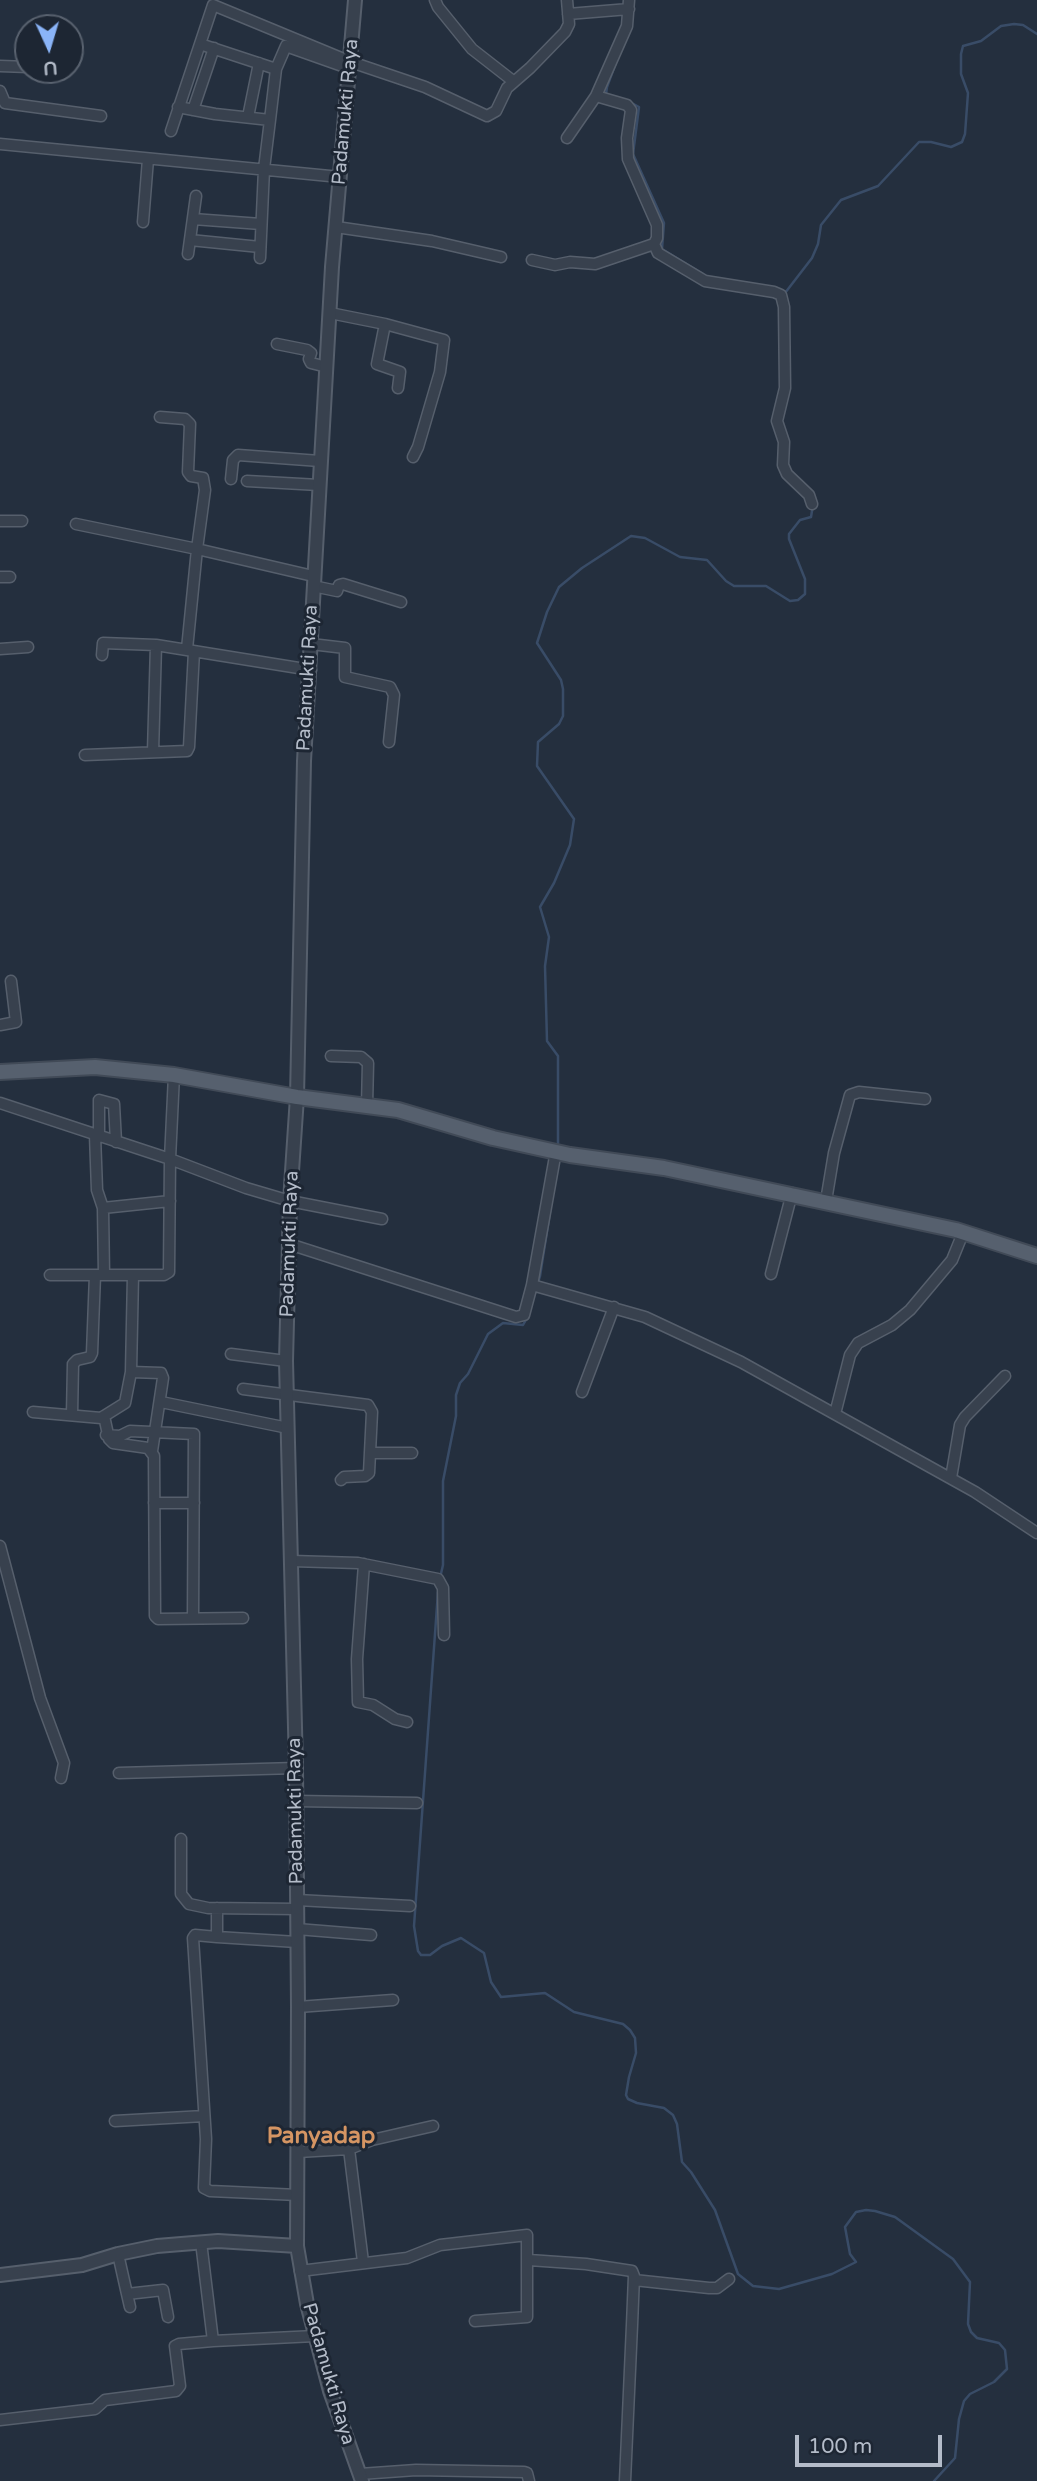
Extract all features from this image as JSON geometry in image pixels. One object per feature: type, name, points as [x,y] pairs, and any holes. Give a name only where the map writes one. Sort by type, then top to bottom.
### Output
[{"type":"main road","points":[[0,1072],[94,1067],[174,1075],[297,1097],[398,1110],[493,1138],[556,1152],[664,1168],[826,1201],[963,1233],[1037,1256]]},
{"type":"street","name":"Padamukti Raya","points":[[355,0],[336,227],[313,581],[311,670],[304,761],[297,1097],[290,1201],[286,1362],[296,1768],[297,2246],[315,2336],[337,2418],[362,2476]]},
{"type":"street","points":[[435,0],[472,49],[513,81]]},
{"type":"street","points":[[190,240],[260,252],[264,169],[276,69],[283,49],[287,46],[425,87],[487,116],[496,111],[506,88],[565,32],[569,24],[567,0]]},
{"type":"street","points":[[171,131],[214,3],[351,66]]},
{"type":"street","points":[[567,138],[596,96],[625,32],[629,4],[568,14]]},
{"type":"street","points":[[200,44],[276,69]]},
{"type":"street","points":[[193,110],[214,48]]},
{"type":"street","points":[[248,117],[259,63]]},
{"type":"street","points":[[0,91],[2,102],[101,116]]},
{"type":"street","points":[[532,260],[555,265],[570,262],[590,265],[654,244],[658,235],[657,225],[628,159],[627,138],[631,110],[627,105],[596,96]]},
{"type":"street","points":[[178,107],[271,120]]},
{"type":"street","points":[[0,144],[340,177]]},
{"type":"street","points":[[143,222],[149,159]]},
{"type":"street","points":[[188,254],[196,196]]},
{"type":"street","points":[[193,219],[261,224]]},
{"type":"street","points":[[336,227],[432,241],[501,257]]},
{"type":"street","points":[[654,244],[658,253],[705,281],[781,295],[785,388],[777,421],[784,442],[783,465],[808,495],[811,503]]},
{"type":"street","points":[[330,313],[386,324],[445,343],[440,372],[413,457]]},
{"type":"street","points":[[386,324],[377,364],[400,372],[398,388]]},
{"type":"street","points":[[277,344],[307,350],[311,363],[327,367]]},
{"type":"street","points":[[85,755],[189,749],[190,650],[197,549],[205,490],[203,478],[191,476],[188,472],[190,424],[185,419],[160,417]]},
{"type":"street","points":[[231,479],[233,460],[238,455],[320,461]]},
{"type":"street","points":[[247,481],[319,485]]},
{"type":"street","points":[[0,521],[22,521]]},
{"type":"street","points":[[76,524],[197,549],[313,581],[337,591],[339,585],[343,584],[401,602]]},
{"type":"street","points":[[102,655],[103,643],[156,645],[311,670]]},
{"type":"street","points":[[311,644],[345,649],[345,677],[390,687],[394,695],[389,742]]},
{"type":"street","points":[[153,752],[156,645]]},
{"type":"street","points":[[0,649],[28,648]]},
{"type":"street","points":[[0,1025],[16,1022],[11,981]]},
{"type":"street","points":[[331,1056],[361,1057],[368,1063],[367,1106]]},
{"type":"street","points":[[50,1275],[164,1275],[169,1272],[174,1075]]},
{"type":"street","points":[[826,1201],[834,1153],[850,1095],[859,1092],[925,1099]]},
{"type":"street","points":[[72,1415],[73,1364],[77,1360],[90,1357],[92,1353],[99,1275],[103,1208],[97,1193],[99,1100],[114,1104],[116,1142]]},
{"type":"street","points":[[0,1103],[170,1159],[246,1188],[290,1201],[382,1219]]},
{"type":"street","points":[[289,1244],[516,1317],[524,1315],[556,1152]]},
{"type":"street","points":[[771,1274],[792,1194]]},
{"type":"street","points":[[103,1208],[170,1201]]},
{"type":"street","points":[[835,1414],[850,1355],[858,1343],[892,1325],[909,1310],[952,1260],[963,1233]]},
{"type":"street","points":[[33,1412],[104,1416],[125,1403],[131,1372],[133,1275]]},
{"type":"street","points":[[532,1285],[645,1317],[741,1362],[951,1478],[1037,1533]]},
{"type":"street","points":[[582,1392],[614,1307]]},
{"type":"street","points":[[231,1354],[286,1362]]},
{"type":"street","points":[[131,1372],[161,1373],[163,1378],[152,1451],[155,1616],[158,1619],[243,1618]]},
{"type":"street","points":[[951,1478],[960,1425],[1005,1376]]},
{"type":"street","points":[[243,1389],[368,1405],[372,1412],[371,1453],[367,1475],[344,1477],[341,1480]]},
{"type":"street","points":[[161,1402],[288,1428]]},
{"type":"street","points":[[104,1416],[107,1436],[113,1443],[152,1451]]},
{"type":"street","points":[[107,1436],[120,1436],[130,1431],[194,1434],[193,1618]]},
{"type":"street","points":[[371,1453],[412,1453]]},
{"type":"street","points":[[154,1503],[194,1503]]},
{"type":"street","points":[[0,1546],[40,1698],[64,1763],[61,1778]]},
{"type":"street","points":[[292,1561],[364,1564],[438,1579],[443,1588],[444,1635]]},
{"type":"street","points":[[364,1564],[357,1659],[358,1702],[373,1705],[395,1719],[408,1721]]},
{"type":"street","points":[[119,1773],[296,1768]]},
{"type":"street","points":[[296,1801],[417,1803]]},
{"type":"street","points":[[181,1839],[181,1894],[189,1905],[217,1908],[297,1905],[410,1906]]},
{"type":"street","points":[[217,1908],[217,1937]]},
{"type":"street","points":[[298,2195],[205,2189],[204,2116],[193,1938],[195,1935],[371,1935]]},
{"type":"street","points":[[298,2007],[394,2000]]},
{"type":"street","points":[[115,2121],[204,2116]]},
{"type":"street","points":[[298,2152],[349,2149],[372,2140],[433,2126]]},
{"type":"street","points":[[349,2149],[363,2262]]},
{"type":"street","points":[[302,2270],[407,2258],[440,2245],[525,2235],[528,2238],[529,2260],[526,2318],[475,2321]]},
{"type":"street","points":[[0,2275],[82,2265],[157,2246],[218,2241],[297,2246]]},
{"type":"street","points":[[201,2242],[212,2341]]},
{"type":"street","points":[[118,2254],[130,2307]]},
{"type":"street","points":[[529,2260],[632,2271],[634,2280],[625,2481]]},
{"type":"street","points":[[634,2280],[709,2288],[722,2286],[729,2280]]},
{"type":"street","points":[[127,2294],[163,2290],[168,2317]]},
{"type":"street","points":[[0,2420],[96,2409],[105,2400],[176,2391],[180,2386],[175,2346],[179,2344],[315,2336]]},
{"type":"street","points":[[362,2476],[380,2471],[416,2470],[524,2472],[527,2473],[529,2481]]},
{"type":"waterway","points":[[785,293],[812,258],[818,244],[821,225],[841,200],[878,186],[919,142],[951,147],[962,142],[968,93],[961,74],[963,46],[981,41],[1001,26],[1023,25],[1037,34]]},
{"type":"waterway","points":[[608,95],[607,87],[618,57]]},
{"type":"waterway","points":[[628,101],[639,107],[633,154],[664,223],[662,249],[703,274]]},
{"type":"waterway","points":[[558,1147],[558,1056],[547,1041],[545,966],[549,937],[540,907],[554,883],[570,845],[574,819],[537,766],[538,742],[559,724],[563,716],[561,680],[537,643],[547,612],[559,587],[582,568],[631,536],[645,538],[680,557],[707,560],[734,586],[766,586],[790,601],[798,600],[805,594],[805,579],[789,534],[800,520],[811,517],[813,505]]},
{"type":"waterway","points":[[534,1295],[540,1276],[558,1161]]},
{"type":"waterway","points":[[440,1578],[443,1565],[443,1481],[460,1383],[468,1374],[488,1334],[503,1323],[523,1325],[527,1318]]},
{"type":"waterway","points":[[438,1592],[414,1926],[418,1951],[421,1955],[430,1955],[442,1946],[461,1938],[484,1953],[491,1982],[501,1997],[545,1993],[574,2012],[623,2024],[630,2030],[635,2038],[636,2053],[626,2095],[637,2103],[664,2108],[673,2115],[677,2124],[682,2162],[715,2210],[738,2274],[753,2286],[779,2289],[832,2274],[856,2262],[850,2254],[845,2227],[856,2212],[866,2210],[895,2217],[953,2259],[970,2282],[968,2324],[971,2332],[977,2338],[999,2343],[1005,2350],[1007,2369],[994,2382],[970,2394],[964,2401],[959,2419],[955,2458],[934,2481]]},
{"type":"district","name":"Panyadap","points":[[321,2137]]}]
